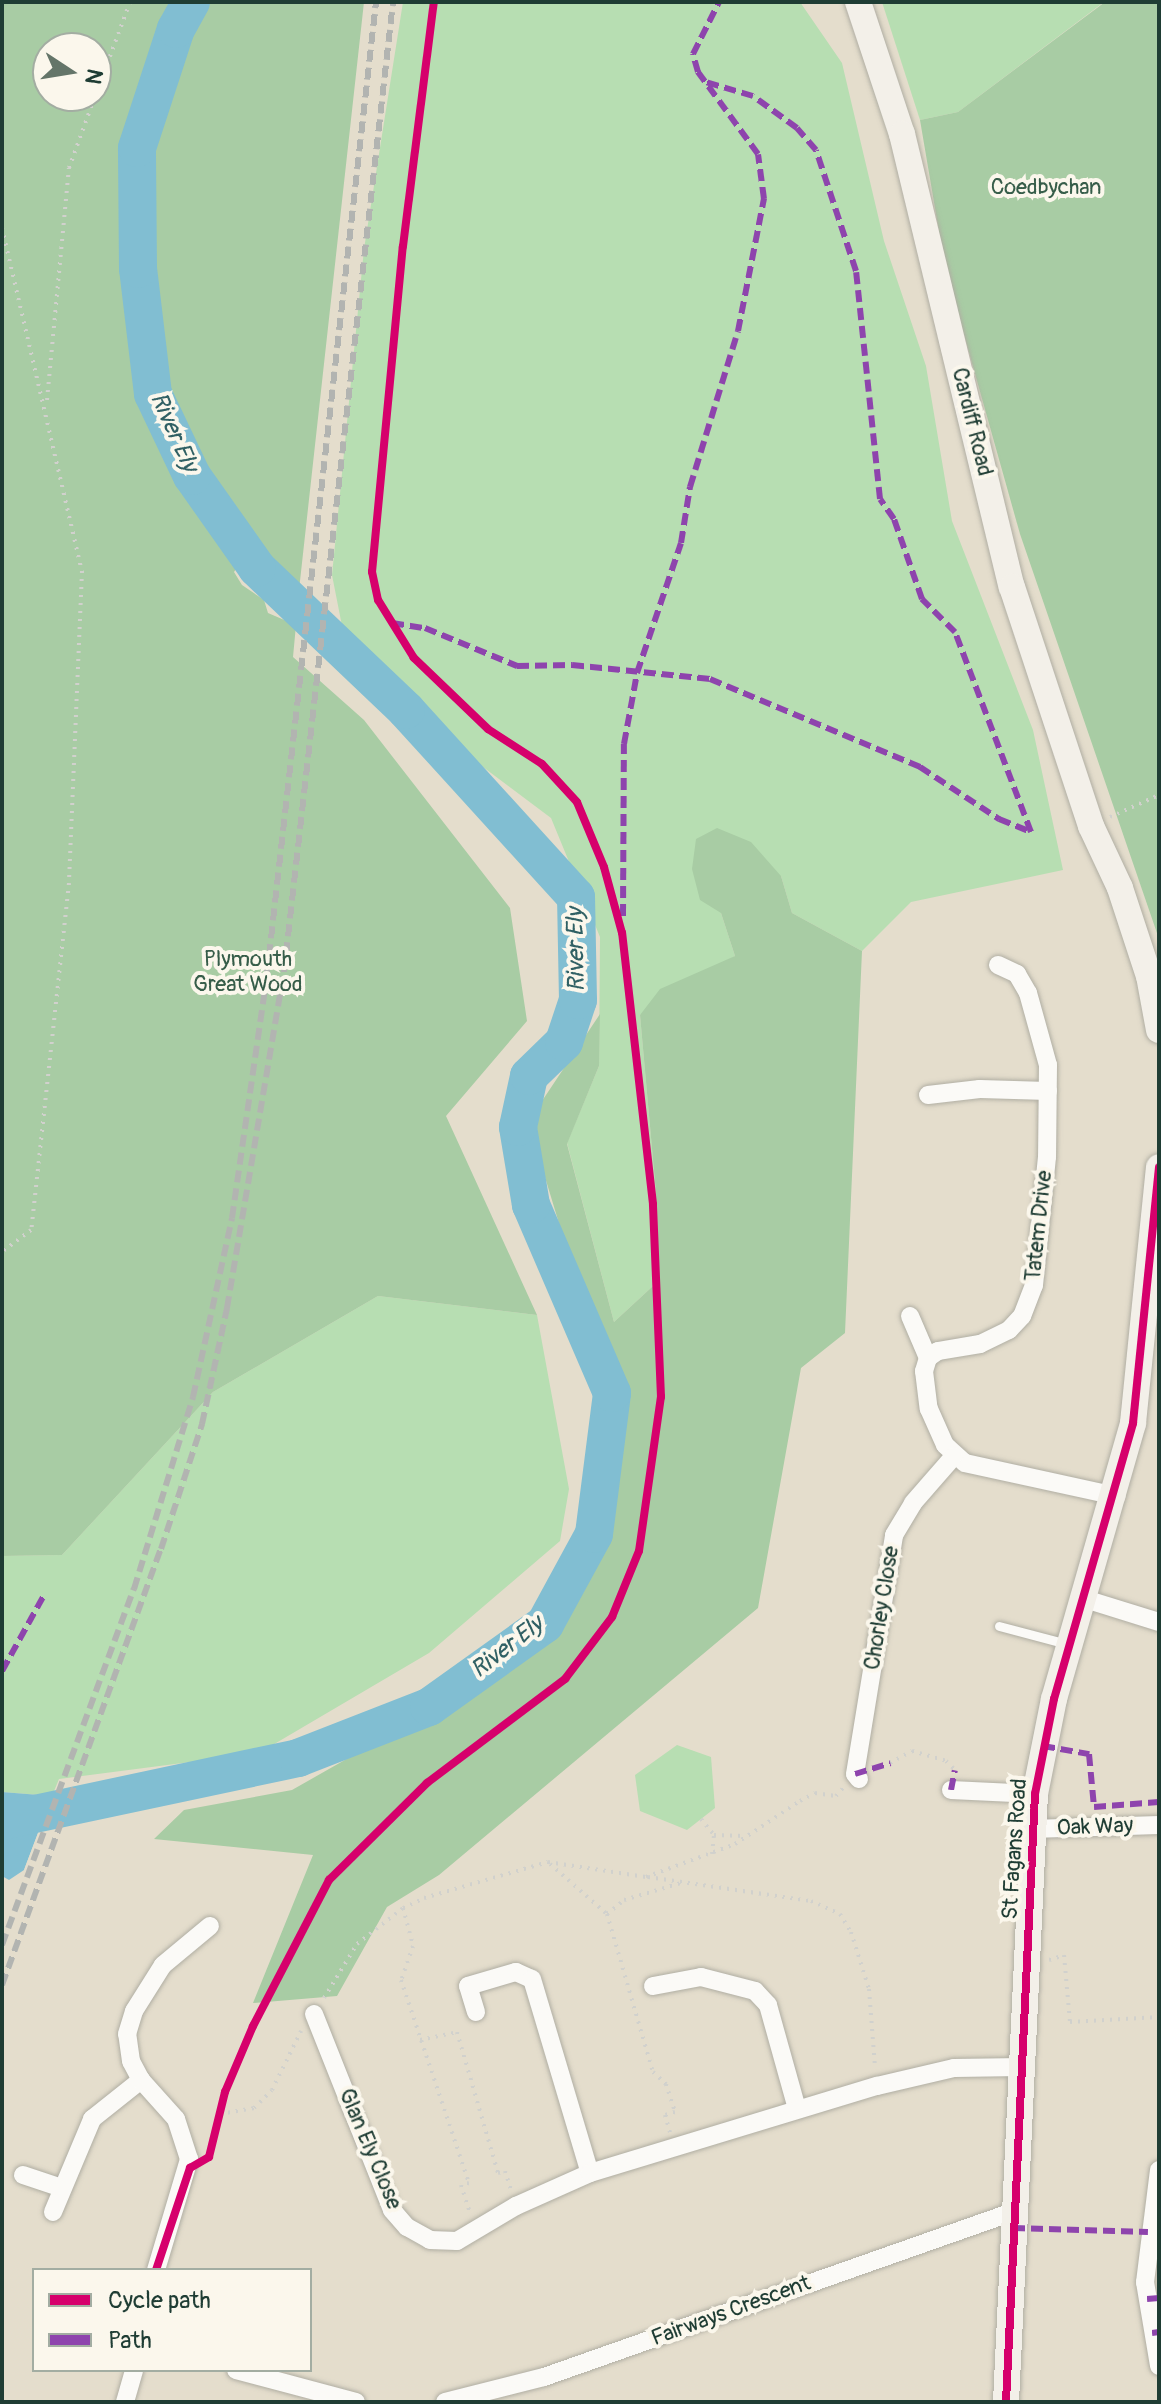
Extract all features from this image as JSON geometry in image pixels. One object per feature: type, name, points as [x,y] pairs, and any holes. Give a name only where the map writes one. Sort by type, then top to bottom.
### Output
[{"type":"street","name":"Cardiff Road","points":[[858,2],[902,134],[1012,587],[1095,832]]},
{"type":"street","points":[[1095,832],[1149,976],[1159,1030]]},
{"type":"street","name":"Tatem Drive","points":[[928,1358],[995,1338],[1009,1330],[1029,1302],[1043,1203],[1048,1091],[1037,1013],[1017,974],[998,965]]},
{"type":"street","points":[[928,1095],[980,1089],[1048,1091]]},
{"type":"street","name":"St Fagans Road","points":[[1006,2402],[1035,1794],[1070,1645],[1116,1496],[1139,1384],[1159,1167]]},
{"type":"street","points":[[910,1316],[928,1358],[924,1371],[929,1409],[954,1456],[979,1467],[1116,1496]]},
{"type":"street","name":"Chorley Close","points":[[857,1776],[894,1535],[913,1503],[954,1456]]},
{"type":"street","points":[[1085,1599],[1159,1622]]},
{"type":"street","points":[[951,1790],[1035,1794]]},
{"type":"street","name":"Oak Way","points":[[1031,1829],[1159,1825]]},
{"type":"street","points":[[157,2268],[189,2159],[176,2119],[141,2080],[127,2034],[134,2011],[163,1965],[210,1926]]},
{"type":"street","points":[[476,2012],[468,1986],[516,1972],[532,1979],[590,2173]]},
{"type":"street","points":[[653,1986],[701,1977],[755,1991],[768,2005],[797,2109]]},
{"type":"street","name":"Glan Ely Close","points":[[314,2014],[392,2210],[407,2227],[430,2240],[457,2241],[516,2206],[590,2173],[797,2109],[954,2068],[1022,2067]]},
{"type":"street","points":[[53,2212],[92,2119],[141,2080]]},
{"type":"street","points":[[1159,2170],[1145,2282],[1159,2366]]},
{"type":"street","points":[[23,2175],[62,2188]]},
{"type":"street","name":"Fairways Crescent","points":[[445,2402],[558,2372],[1015,2211]]},
{"type":"street","points":[[125,2402],[133,2372]]},
{"type":"street","points":[[244,2372],[356,2402]]},
{"type":"lane","points":[[999,1626],[1070,1645]]},
{"type":"path","points":[[112,51],[130,2]]},
{"type":"path","points":[[47,405],[69,168],[90,112]]},
{"type":"path","points":[[2,228],[47,405],[82,571],[69,883],[31,1230],[2,1252]]},
{"type":"path","points":[[1095,832],[1159,795]]},
{"type":"path","points":[[890,1763],[912,1751],[946,1761],[955,1770]]},
{"type":"path","points":[[646,1877],[712,1854],[815,1793],[836,1796],[857,1776]]},
{"type":"path","points":[[701,1819],[714,1835],[712,1854]]},
{"type":"path","points":[[714,1835],[747,1836]]},
{"type":"path","points":[[548,1862],[607,1914],[653,2072],[666,2084],[675,2112],[665,2115],[675,2147]]},
{"type":"path","points":[[220,2114],[254,2108],[263,2099],[357,1944],[403,1908],[548,1862],[811,1901],[840,1914],[851,1932],[869,1989],[877,2086]]},
{"type":"path","points":[[607,1914],[624,1900],[682,1883]]},
{"type":"path","points":[[403,1908],[413,1946],[401,1980],[469,2183],[461,2185],[475,2230]]},
{"type":"path","points":[[1026,1960],[1056,1960],[1056,1955],[1064,1955],[1070,2022],[1159,2017]]},
{"type":"path","points":[[420,2040],[457,2032],[498,2173],[505,2171],[516,2206]]},
{"type":"path","points":[[198,2164],[209,2157],[225,2092]]},
{"type":"green space","name":"Plymouth Great Wood","points":[[2,2],[364,2],[299,590],[241,561],[234,572],[242,585],[264,600],[268,613],[296,625],[293,657],[364,720],[510,908],[527,1021],[446,1116],[537,1315],[378,1296],[213,1392],[62,1555],[2,1556]]},
{"type":"green space","points":[[403,2],[800,2],[842,63],[884,241],[926,366],[952,521],[1033,730],[1063,870],[911,902],[862,951],[792,913],[781,876],[721,913],[735,956],[640,1015],[656,1193],[653,1286],[614,1322],[567,1143],[599,1066],[600,937],[551,818],[427,725],[343,631],[332,575],[364,249]]},
{"type":"green space","points":[[882,2],[1104,2],[958,112],[920,120]]},
{"type":"green space","name":"Coedbychan","points":[[1105,2],[1159,2],[1159,939],[1020,534],[945,267],[920,120],[958,112]]},
{"type":"green space","points":[[717,828],[751,842],[781,876],[792,913],[862,951],[845,1333],[801,1368],[758,1608],[439,1875],[387,1907],[337,1996],[253,2003],[313,1855],[154,1839],[184,1810],[292,1790],[454,1698],[516,1642],[583,1593],[609,1538],[607,1468],[619,1421],[541,1164],[534,1113],[600,1014],[599,1066],[567,1144],[614,1322],[653,1286],[656,1193],[640,1015],[660,989],[735,956],[721,913],[700,900],[692,869],[696,839]]},
{"type":"green space","points":[[378,1296],[537,1315],[569,1489],[560,1541],[429,1653],[259,1753],[59,1779],[52,1796],[2,1792],[2,1556],[62,1555],[213,1392]]},
{"type":"green space","points":[[677,1745],[711,1757],[715,1808],[687,1830],[640,1811],[635,1775]]},
{"type":"water","points":[[2,1792],[52,1796],[24,1870],[9,1880],[2,1876]]},
{"type":"pier","points":[[50,1800],[29,1868],[24,1870]]},
{"type":"waterway","name":"River Ely","points":[[2,1821],[298,1758],[429,1707],[545,1624],[594,1534],[612,1393],[531,1205],[518,1127],[529,1076],[564,1042],[578,1000],[576,897],[406,710],[257,568],[192,476],[153,394],[138,269],[137,148],[176,29],[191,2]]},
{"type":"railway","points":[[2,1945],[134,1589],[193,1397],[232,1218],[267,974],[376,2]]},
{"type":"railway","points":[[2,1985],[161,1549],[202,1424],[227,1308],[284,972],[393,2]]},
{"type":"marked path","points":[[623,916],[624,744],[637,673],[681,543],[690,487],[738,331],[764,199],[758,154],[698,72],[693,54],[719,2]]},
{"type":"marked path","points":[[392,623],[425,628],[517,666],[572,665],[710,679],[920,767],[999,819],[1031,832],[955,632],[922,599],[894,519],[880,499],[856,271],[816,150],[797,128],[753,96],[706,82]]},
{"type":"marked path","points":[[2,1671],[43,1597]]},
{"type":"marked path","points":[[1043,1746],[1089,1754],[1094,1807],[1159,1802]]},
{"type":"marked path","points":[[855,1774],[890,1763]]},
{"type":"marked path","points":[[951,1790],[955,1770]]},
{"type":"marked path","points":[[1013,2228],[1148,2232]]},
{"type":"marked path","points":[[1147,2299],[1159,2298]]},
{"type":"marked path","points":[[1152,2333],[1159,2332]]},
{"type":"cycle path","points":[[157,2268],[190,2168],[209,2157],[225,2092],[253,2026],[329,1880],[427,1783],[565,1679],[612,1617],[639,1551],[661,1397],[653,1204],[622,933],[604,867],[577,802],[542,764],[488,729],[414,658],[378,600],[372,572],[403,246],[434,2]]},
{"type":"cycle path","points":[[1006,2402],[1035,1794],[1054,1699],[1133,1423],[1159,1167]]}]
